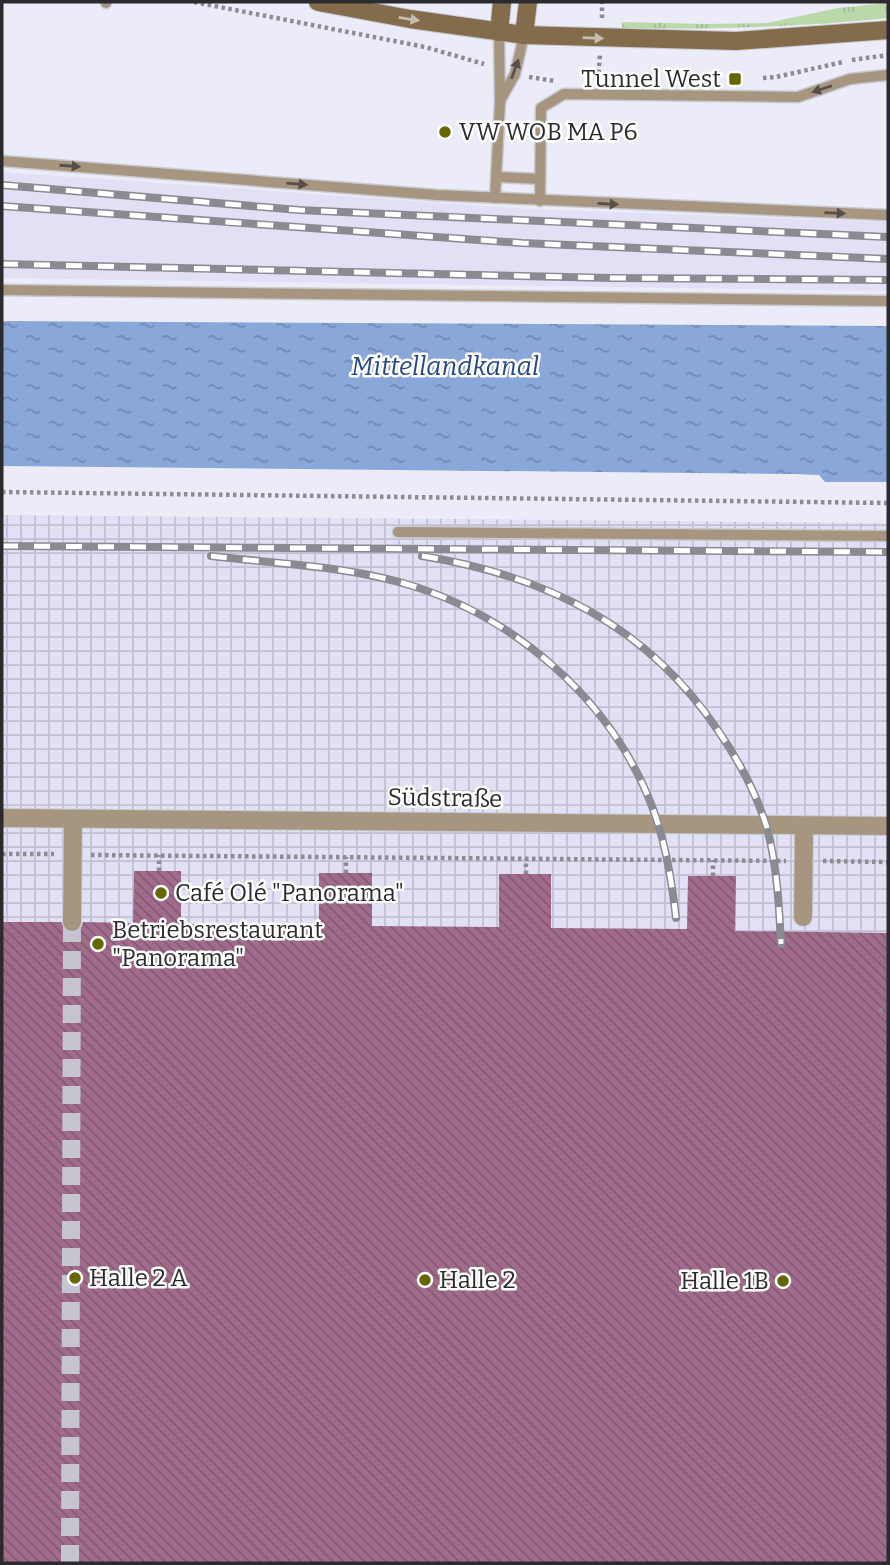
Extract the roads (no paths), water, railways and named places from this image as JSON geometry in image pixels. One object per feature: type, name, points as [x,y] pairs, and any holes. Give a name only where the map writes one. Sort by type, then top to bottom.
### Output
[{"type":"main road","points":[[318,2],[410,19],[524,35],[736,41],[888,30]]},
{"type":"main road","points":[[499,32],[502,2]]},
{"type":"main road","points":[[524,35],[528,2]]},
{"type":"street","name":"Südstraße","points":[[2,818],[888,826]]},
{"type":"street","points":[[72,922],[73,819]]},
{"type":"street","points":[[803,918],[804,825]]},
{"type":"lane","points":[[495,198],[500,102],[499,32]]},
{"type":"lane","points":[[500,102],[515,74],[524,35]]},
{"type":"lane","points":[[540,201],[541,108],[564,94],[798,97],[850,79],[888,75]]},
{"type":"lane","points":[[2,161],[540,201],[888,215]]},
{"type":"lane","points":[[497,177],[540,179]]},
{"type":"lane","points":[[2,290],[888,301]]},
{"type":"lane","points":[[398,533],[888,536]]},
{"type":"water","name":"Mittellandkanal","points":[[2,321],[888,326],[888,482],[825,482],[819,475],[793,474],[2,466]]},
{"type":"tunnel","points":[[70,1563],[72,922]]},
{"type":"railway","points":[[2,185],[299,210],[888,237]]},
{"type":"railway","points":[[2,206],[522,243],[888,259]]},
{"type":"railway","points":[[2,264],[611,278],[888,280]]},
{"type":"railway","points":[[2,546],[888,552]]},
{"type":"railway","points":[[211,556],[315,567],[391,580],[453,601],[522,641],[582,694],[608,725],[629,759],[647,794],[658,824],[669,870],[676,918]]},
{"type":"railway","points":[[422,556],[511,577],[591,612],[627,635],[660,663],[691,695],[734,755],[763,816],[775,871],[781,944]]},
{"type":"place","name":"Tunnel West","points":[[735,79]]},
{"type":"place","name":"VW WOB MA P6","points":[[445,132]]},
{"type":"place","name":"Café Olé \"Panorama\"","points":[[161,893]]},
{"type":"place","name":"Betriebsrestaurant \"Panorama\"","points":[[98,944]]},
{"type":"place","name":"Halle 2 A","points":[[75,1278]]},
{"type":"place","name":"Halle 2","points":[[425,1280]]},
{"type":"place","name":"Halle 1B","points":[[783,1281]]}]
